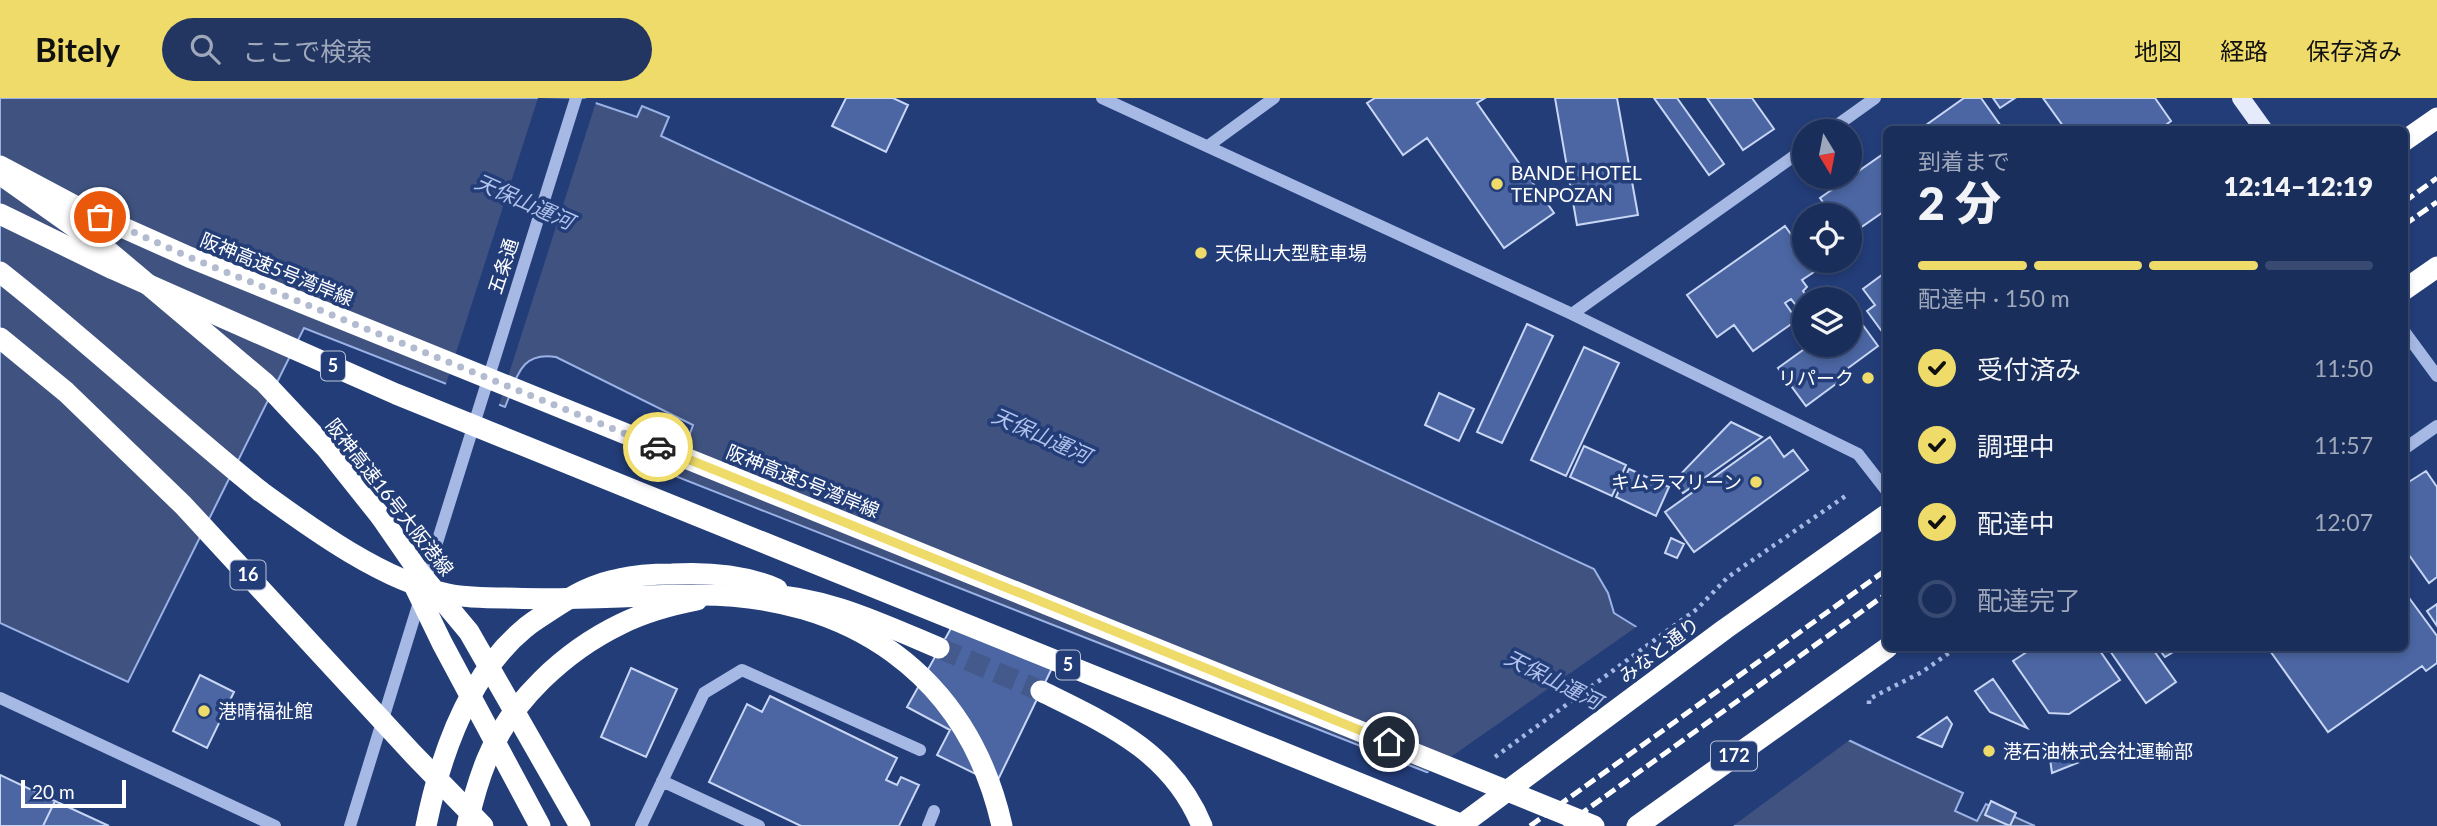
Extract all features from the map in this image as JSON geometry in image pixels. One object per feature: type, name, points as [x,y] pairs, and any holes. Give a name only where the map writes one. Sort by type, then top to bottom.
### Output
[{"type":"highway","points":[[2408,138],[2437,118]]},
{"type":"highway","name":"阪神高速5号湾岸線","points":[[0,166],[78,207],[189,257],[1594,826]]},
{"type":"highway","name":"阪神高速16号大阪港線","points":[[0,174],[107,250],[265,383],[326,448],[382,517],[419,572],[469,632],[580,826]]},
{"type":"highway","name":"5","points":[[0,214],[113,269],[396,394],[1463,826]]},
{"type":"highway","points":[[2408,287],[2437,267]]},
{"type":"highway","points":[[0,272],[58,318],[202,445],[260,491],[312,530],[415,586],[450,595],[548,600],[699,595],[740,598],[818,614],[895,652],[946,702],[964,727],[995,795],[1002,826]]},
{"type":"highway","name":"16","points":[[0,338],[66,392],[183,505],[395,735],[483,826]]},
{"type":"highway","points":[[382,517],[442,643],[540,826]]},
{"type":"highway","name":"みなと通り","points":[[1463,826],[1725,629],[1883,517]]},
{"type":"highway","points":[[426,826],[448,746],[459,719],[481,680],[524,629],[583,590],[653,574],[726,576],[760,582],[788,595],[859,615],[932,645]]},
{"type":"highway","points":[[467,826],[488,757],[510,718],[551,672],[588,643],[620,624],[676,604],[708,597],[788,595]]},
{"type":"highway","name":"172","points":[[1637,826],[1883,651]]},
{"type":"highway","points":[[1041,691],[1108,725],[1153,757],[1171,773],[1185,791],[1202,826]]},
{"type":"main road","points":[[2241,98],[2261,126]]},
{"type":"street","name":"五条通","points":[[350,826],[576,98]]},
{"type":"street","points":[[1102,98],[1572,314],[1858,454],[1883,485]]},
{"type":"street","points":[[1208,146],[1275,98]]},
{"type":"street","points":[[1846,119],[1875,98]]},
{"type":"street","points":[[1572,314],[1792,158]]},
{"type":"street","points":[[2408,336],[2437,376]]},
{"type":"street","points":[[2408,446],[2437,426]]},
{"type":"street","points":[[640,826],[704,694],[742,670],[920,750]]},
{"type":"street","points":[[0,698],[275,826]]},
{"type":"street","points":[[662,781],[759,826]]},
{"type":"street","points":[[928,826],[934,811]]},
{"type":"path","points":[[1495,758],[1697,609],[1728,577],[1847,495]]},
{"type":"path","points":[[1869,704],[1869,699],[1923,672],[1952,651]]},
{"type":"water","name":"天保山運河","points":[[0,98],[581,98],[637,117],[642,106],[669,117],[661,136],[1594,569],[1608,593],[1614,613],[1656,639],[1785,709],[1963,793],[1955,811],[1977,821],[1986,804],[2035,826],[1577,826],[1429,773],[675,476],[693,425],[556,357],[534,358],[527,363],[517,377],[505,407],[304,328],[128,682],[0,623]]},
{"type":"pier","points":[[538,98],[597,99],[498,408],[445,387]]},
{"type":"pier","points":[[1639,625],[1681,651],[1851,739],[1733,826],[1566,826],[1425,775]]},
{"type":"building","points":[[846,98],[893,98],[908,105],[886,152],[832,126]]},
{"type":"building","name":"BANDE HOTEL TENPOZAN","points":[[1375,98],[1485,98],[1477,103],[1554,213],[1504,248],[1427,138],[1403,155],[1367,103]]},
{"type":"building","name":"BANDE HOTEL TENPOZAN","points":[[1555,98],[1617,98],[1638,215],[1577,225]]},
{"type":"building","points":[[1654,98],[1677,98],[1724,164],[1709,175]]},
{"type":"building","points":[[1707,98],[1752,98],[1774,129],[1743,150]]},
{"type":"building","points":[[1964,98],[1981,98],[2001,126],[1925,126]]},
{"type":"building","points":[[1993,98],[2015,98],[2000,108]]},
{"type":"building","points":[[2043,98],[2155,98],[2171,121],[2164,126],[2063,126]]},
{"type":"building","points":[[1883,154],[1883,212],[1862,227],[1862,203],[1824,203],[1820,198],[1833,189],[1862,189],[1862,169]]},
{"type":"building","points":[[1785,226],[1792,236],[1792,273],[1812,273],[1802,280],[1807,287],[1792,287],[1792,300],[1785,303],[1792,313],[1792,324],[1753,351],[1734,325],[1717,337],[1687,295]]},
{"type":"building","points":[[1883,274],[1883,333],[1867,311],[1875,305],[1863,289]]},
{"type":"building","points":[[1527,324],[1553,336],[1502,443],[1477,432]]},
{"type":"building","points":[[1862,324],[1878,346],[1840,374],[1844,378],[1806,406],[1778,368],[1793,357],[1862,357]]},
{"type":"building","points":[[1584,347],[1619,363],[1566,476],[1531,460]]},
{"type":"building","points":[[1439,393],[1474,409],[1459,441],[1425,425]]},
{"type":"building","points":[[1731,422],[1762,437],[1683,493],[1674,481]]},
{"type":"building","points":[[1770,437],[1784,457],[1793,450],[1808,470],[1694,552],[1665,512]]},
{"type":"building","points":[[1584,446],[1626,465],[1612,496],[1570,477]]},
{"type":"building","points":[[1629,469],[1669,487],[1656,516],[1616,497]]},
{"type":"building","points":[[2426,471],[2437,487],[2437,577],[2429,583],[2408,554],[2408,482]]},
{"type":"building","points":[[1671,538],[1684,544],[1677,558],[1665,553]]},
{"type":"building","points":[[2408,596],[2437,636],[2437,663],[2426,671],[2422,666],[2328,732],[2270,651],[2408,651]]},
{"type":"building","points":[[2437,604],[2437,626],[2427,611]]},
{"type":"building","points":[[955,621],[1053,666],[996,784],[937,755],[950,730],[907,707]]},
{"type":"building","points":[[2028,651],[2100,651],[2120,680],[2069,714],[2049,713],[2013,661]]},
{"type":"building","points":[[2110,651],[2154,651],[2176,682],[2146,703]]},
{"type":"building","points":[[2160,651],[2175,651],[2165,657]]},
{"type":"building","points":[[631,668],[677,689],[646,757],[601,737]]},
{"type":"building","name":"港晴福祉館","points":[[200,675],[234,692],[207,748],[173,731]]},
{"type":"building","points":[[1993,679],[2027,728],[1990,712],[1975,691]]},
{"type":"building","points":[[770,696],[897,758],[886,780],[897,785],[901,777],[919,785],[899,826],[801,826],[709,782],[747,704],[762,712]]},
{"type":"building","points":[[1947,717],[1952,724],[1942,747],[1918,737]]},
{"type":"building","points":[[2048,745],[2082,761],[2052,773]]},
{"type":"building","points":[[0,775],[55,801],[43,826],[0,826]]},
{"type":"building","points":[[55,801],[109,826],[43,826]]},
{"type":"building","points":[[1991,801],[2016,813],[2010,826],[1985,815]]},
{"type":"tunnel","points":[[939,648],[1041,691]]},
{"type":"railway","points":[[2408,199],[2437,178]]},
{"type":"railway","points":[[2408,222],[2437,202]]},
{"type":"railway","points":[[1530,826],[1883,572]]},
{"type":"railway","points":[[1564,826],[1883,596]]},
{"type":"way so far","points":[[100,217],[189,257],[658,447]]},
{"type":"place","name":"BANDE HOTEL TENPOZAN","points":[[1497,184]]},
{"type":"place","name":"天保山大型駐車場","points":[[1201,253]]},
{"type":"place","name":"リパーク","points":[[1868,378]]},
{"type":"place","name":"キムラマリーン","points":[[1756,482]]},
{"type":"place","name":"港晴福祉館","points":[[204,711]]},
{"type":"place","name":"港石油株式会社運輸部","points":[[1989,751]]},
{"type":"route","points":[[658,447],[1389,742]]}]
